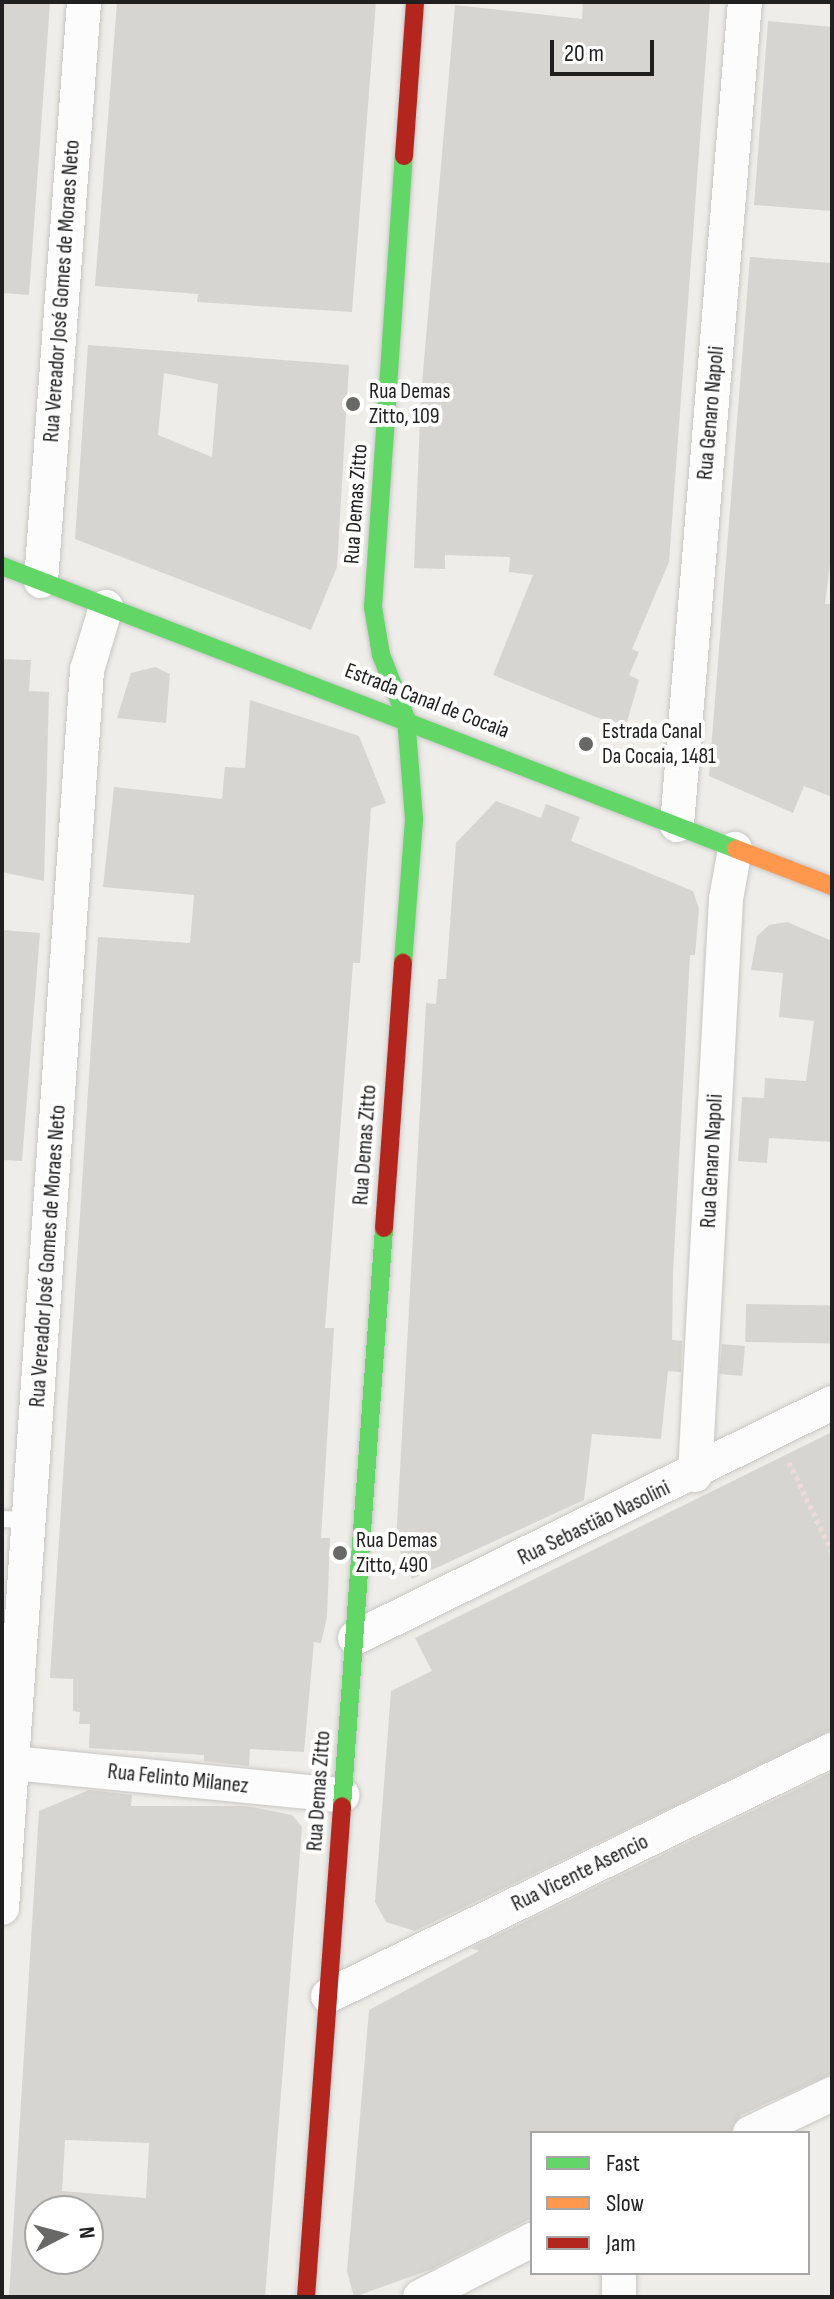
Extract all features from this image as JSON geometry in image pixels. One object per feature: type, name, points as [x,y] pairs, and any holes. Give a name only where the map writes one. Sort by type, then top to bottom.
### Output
[{"type":"street","name":"Rua Vereador José Gomes de Moraes Neto","points":[[41,581],[84,2]]},
{"type":"street","name":"Rua Demas Zitto","points":[[306,2297],[414,819],[406,718],[381,655],[373,607],[415,2]]},
{"type":"street","name":"Rua Genaro Napoli","points":[[677,825],[745,2]]},
{"type":"street","name":"Estrada Canal de Cocaia","points":[[2,566],[406,718],[832,886]]},
{"type":"street","name":"Rua Vereador José Gomes de Moraes Neto","points":[[2,1908],[13,1763],[16,1519],[87,670],[106,607]]},
{"type":"street","name":"Rua Genaro Napoli","points":[[695,1475],[725,915],[735,849]]},
{"type":"street","name":"Rua Sebastião Nasolini","points":[[355,1638],[695,1475],[832,1403]]},
{"type":"street","name":"Rua Vicente Asencio","points":[[328,1996],[832,1750]]},
{"type":"street","name":"Rua Felinto Milanez","points":[[13,1763],[342,1795]]},
{"type":"street","points":[[754,2131],[832,2094]]},
{"type":"street","points":[[420,2297],[530,2241]]},
{"type":"street","points":[[619,2275],[619,2297]]},
{"type":"path","points":[[775,1432],[832,1552]]},
{"type":"building","points":[[2,2],[50,2],[29,295],[2,293]]},
{"type":"building","points":[[117,2],[376,2],[352,312],[197,302],[198,294],[95,286]]},
{"type":"building","points":[[583,2],[710,2],[669,562],[632,649],[639,652],[629,675],[639,680],[627,722],[608,722],[493,675],[533,575],[509,572],[510,557],[445,555],[445,569],[414,568],[421,395],[455,5],[582,19]]},
{"type":"building","points":[[768,21],[832,27],[832,211],[754,205]]},
{"type":"building","points":[[750,257],[832,263],[832,548],[825,604],[832,604],[832,797],[804,786],[793,813],[709,776]]},
{"type":"building","points":[[88,345],[349,365],[337,567],[311,630],[75,539]],"holes":[[[164,373],[218,384],[212,457],[158,435]]]},
{"type":"building","points":[[2,659],[31,660],[29,691],[49,692],[44,881],[2,872]]},
{"type":"building","points":[[155,667],[170,674],[166,723],[117,718],[131,673]]},
{"type":"building","points":[[250,700],[359,736],[386,803],[371,808],[360,963],[353,963],[325,1328],[334,1328],[321,1538],[330,1538],[327,1617],[321,1643],[314,1642],[304,1752],[250,1749],[249,1766],[204,1761],[204,1755],[89,1748],[90,1724],[79,1724],[80,1712],[73,1711],[73,1679],[50,1678],[98,937],[190,943],[194,895],[103,887],[114,787],[222,799],[225,767],[245,768]]},
{"type":"building","points":[[496,801],[541,818],[546,804],[580,817],[571,841],[693,891],[699,909],[695,955],[690,955],[673,1273],[672,1340],[682,1341],[681,1372],[668,1371],[661,1439],[592,1434],[584,1500],[412,1579],[396,1542],[426,1003],[436,1004],[438,979],[446,979],[456,843]]},
{"type":"building","points":[[787,922],[832,941],[832,1142],[769,1138],[767,1163],[738,1161],[742,1097],[764,1098],[765,1078],[806,1081],[814,1021],[779,1017],[783,973],[751,970],[757,936],[769,925]]},
{"type":"building","points":[[2,930],[40,933],[22,1161],[2,1160]]},
{"type":"building","points":[[746,1304],[832,1306],[831,1343],[745,1342]]},
{"type":"building","points":[[722,1344],[745,1346],[742,1376],[719,1374]]},
{"type":"building","points":[[832,1432],[832,1730],[415,1931],[386,1922],[375,1902],[391,1691],[432,1671],[415,1638]]},
{"type":"building","points":[[832,1772],[832,2074],[741,2115],[731,2131],[530,2131],[530,2219],[432,2269],[354,2297],[347,2271],[369,2010],[479,1951],[471,1948]]},
{"type":"building","points":[[89,1790],[132,1795],[131,1806],[246,1806],[292,1815],[302,1827],[265,2297],[9,2297],[39,1811]],"holes":[[[65,2140],[149,2143],[146,2198],[62,2191]]]},
{"type":"traffic: fast","points":[[403,963],[414,819],[406,718],[381,655],[373,607],[404,156]]},
{"type":"traffic: fast","points":[[2,566],[736,849]]},
{"type":"traffic: fast","points":[[342,1806],[384,1228]]},
{"type":"traffic: slow","points":[[736,849],[832,886]]},
{"type":"traffic: jam","points":[[404,156],[415,2]]},
{"type":"traffic: jam","points":[[384,1228],[403,963]]},
{"type":"traffic: jam","points":[[306,2297],[342,1806]]},
{"type":"place","name":"Rua Demas Zitto, 109","points":[[353,404]]},
{"type":"place","name":"Estrada Canal Da Cocaia, 1481","points":[[586,744]]},
{"type":"place","name":"Rua Demas Zitto, 490","points":[[340,1553]]}]
